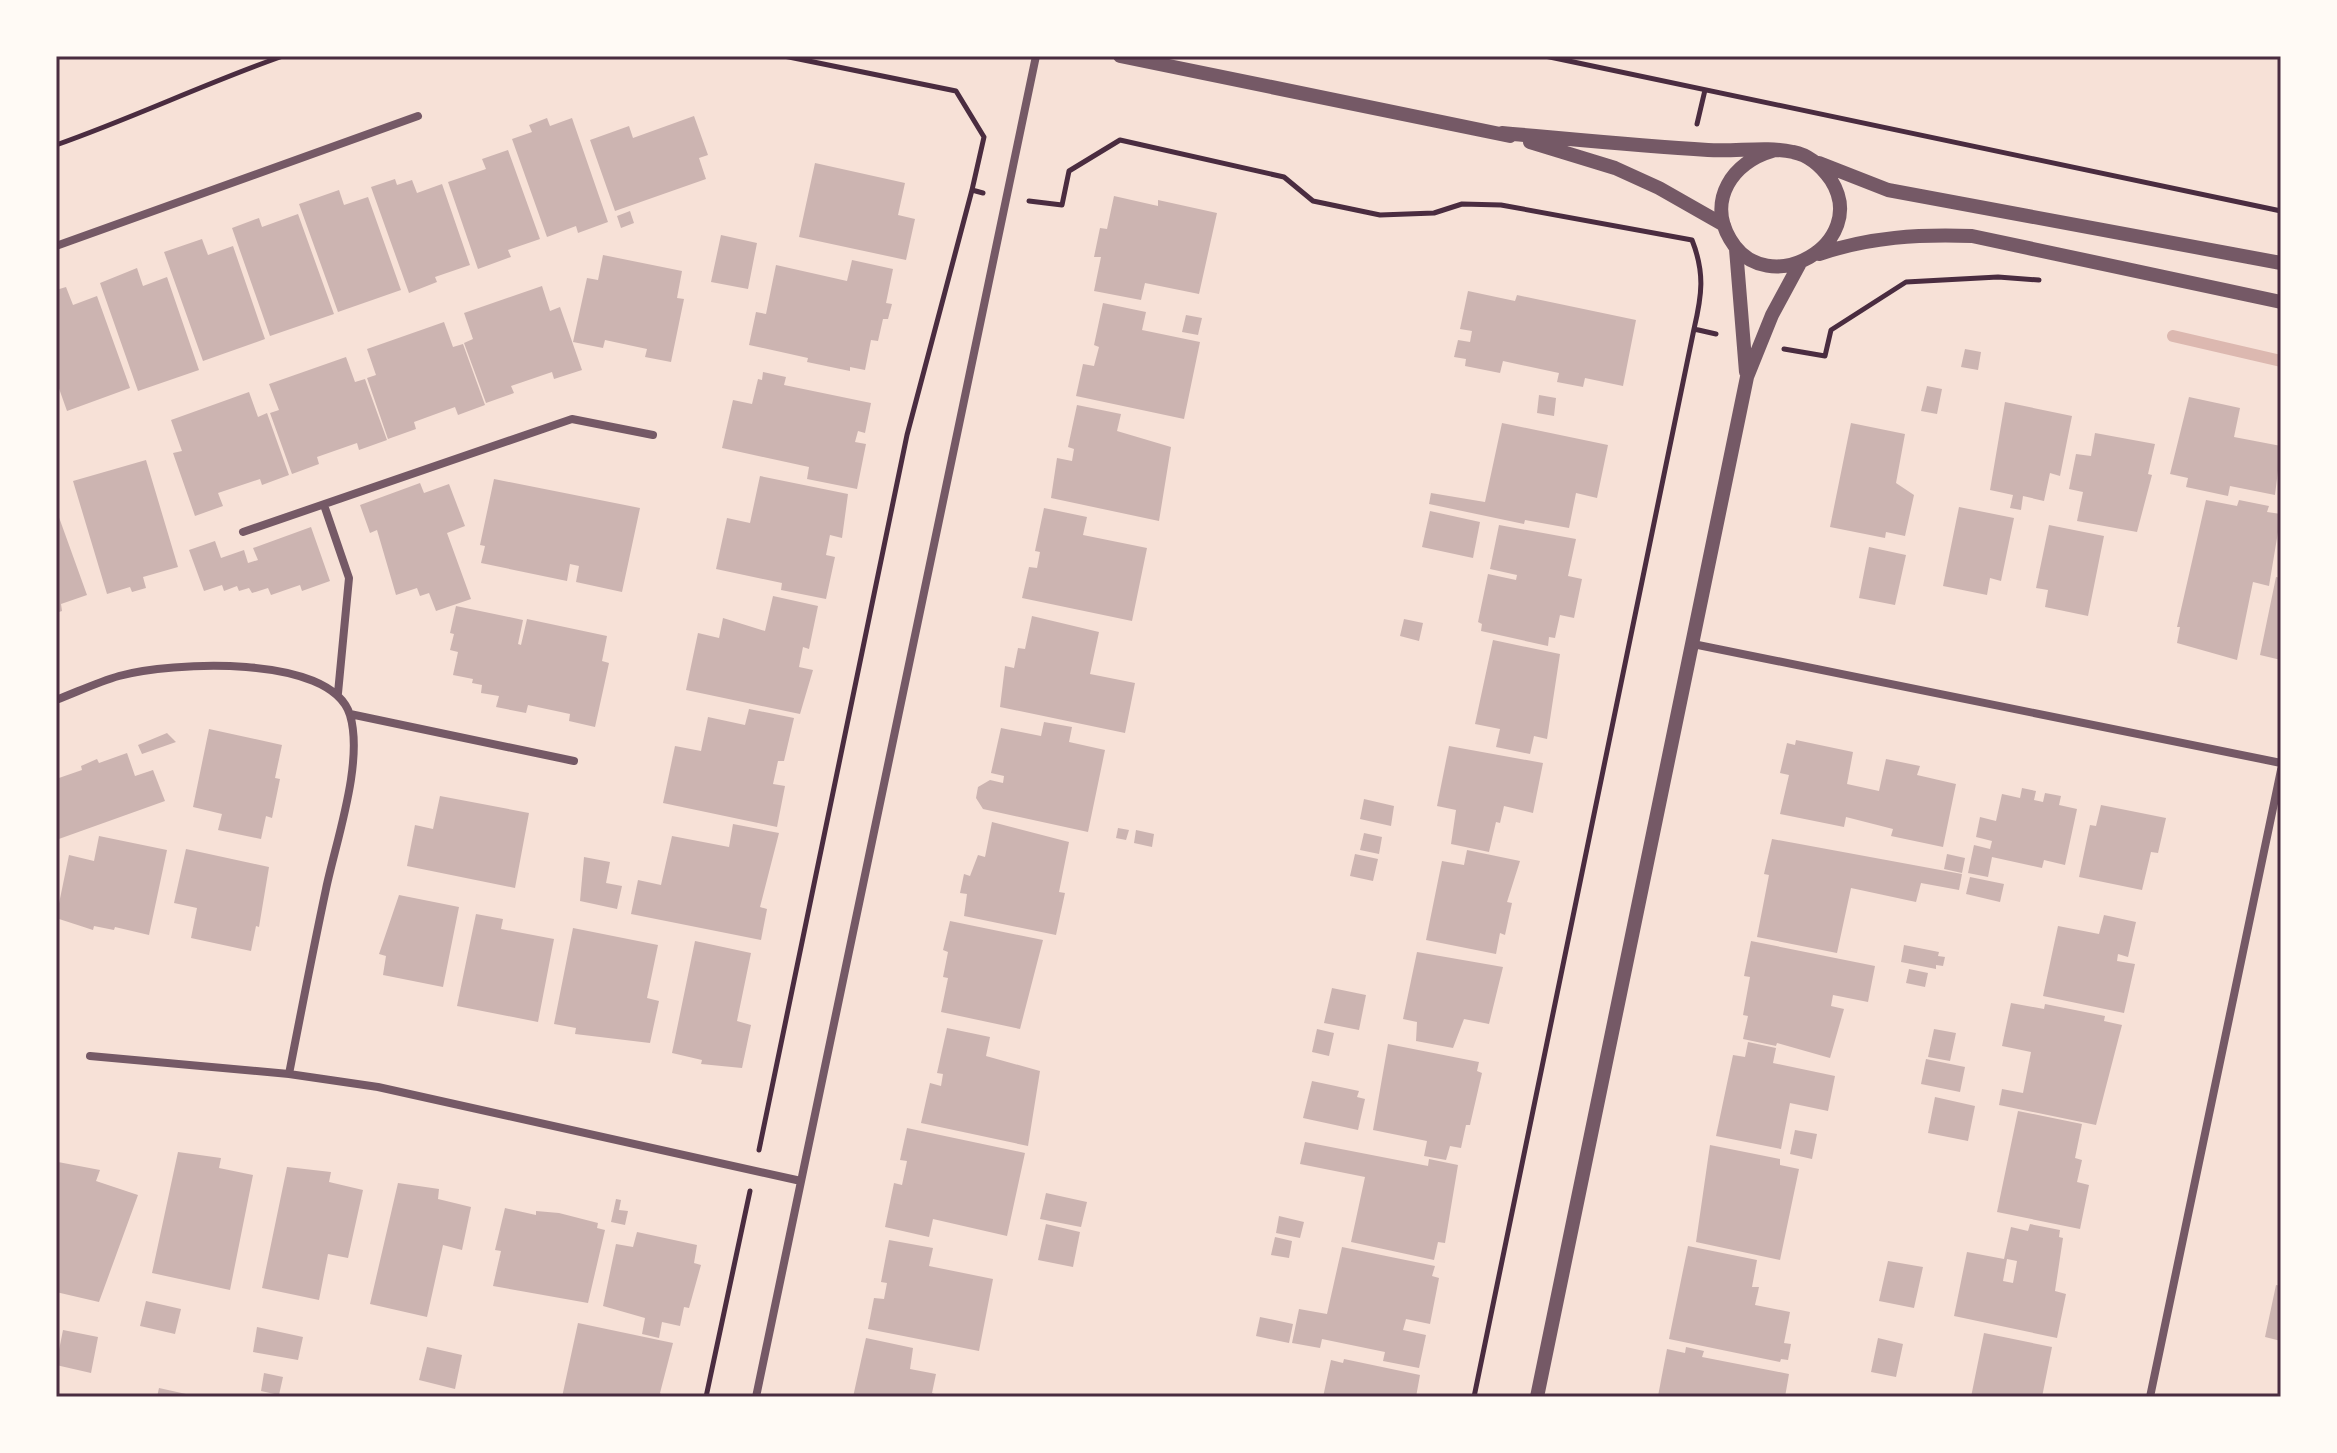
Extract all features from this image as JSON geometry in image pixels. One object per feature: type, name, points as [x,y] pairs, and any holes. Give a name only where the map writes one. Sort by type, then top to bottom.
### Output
[{"type":"street","points":[[756,1397],[1036,56]]},
{"type":"street","points":[[1120,56],[1502,133],[1615,168],[1659,188],[1724,225]]},
{"type":"street","points":[[56,246],[418,116]]},
{"type":"street","points":[[1502,133],[1664,148],[1796,152],[1888,190],[2281,263]]},
{"type":"street","points":[[1537,1397],[1747,377],[1752,342],[1736,249],[1724,225],[1722,197],[1735,171],[1758,155],[1772,151]]},
{"type":"street","points":[[1808,158],[1829,177],[1839,204],[1837,224],[1829,242],[1816,256]]},
{"type":"street","points":[[1736,249],[1765,266],[1799,265],[1816,256],[1884,238],[1923,234],[1972,236],[2281,302]]},
{"type":"street","points":[[1752,342],[1799,265]]},
{"type":"street","points":[[243,532],[572,419],[653,435]]},
{"type":"street","points":[[324,505],[349,578],[338,693]]},
{"type":"street","points":[[1693,644],[2281,763]]},
{"type":"street","points":[[56,700],[119,676],[171,667],[272,671],[312,679],[338,693],[350,714],[351,768],[289,1074]]},
{"type":"street","points":[[350,714],[574,761]]},
{"type":"street","points":[[2150,1397],[2281,770]]},
{"type":"street","points":[[90,1056],[289,1074],[474,1106],[801,1181]]},
{"type":"path","points":[[56,145],[129,119],[194,87],[283,56]]},
{"type":"path","points":[[706,1397],[907,435],[984,137],[956,91],[784,56]]},
{"type":"path","points":[[1545,56],[2281,211]]},
{"type":"path","points":[[972,190],[1062,205],[1069,171],[1120,140],[1284,177],[1313,201],[1380,215],[1434,213],[1462,204],[1501,205],[1692,240],[1703,266],[1704,284],[1474,1397]]},
{"type":"path","points":[[1694,329],[1825,356],[1831,330],[1906,282],[1998,277],[2044,281]]},
{"type":"building","points":[[694,116],[708,155],[699,158],[706,179],[615,211],[590,140],[629,126],[633,138]]},
{"type":"building","points":[[547,118],[550,126],[572,118],[608,222],[578,233],[576,226],[547,237],[512,139],[532,132],[529,125]]},
{"type":"building","points":[[508,150],[540,239],[508,250],[511,257],[478,269],[448,182],[486,169],[482,159]]},
{"type":"building","points":[[815,163],[905,183],[898,215],[915,219],[906,260],[799,237]]},
{"type":"building","points":[[395,179],[397,185],[412,180],[417,193],[442,184],[470,265],[435,277],[437,282],[409,293],[371,187]]},
{"type":"building","points":[[339,190],[344,205],[368,197],[401,290],[338,312],[299,204]]},
{"type":"building","points":[[1114,196],[1158,206],[1158,200],[1217,213],[1199,294],[1145,283],[1141,300],[1094,291],[1101,257],[1094,257],[1100,228],[1107,229]]},
{"type":"building","points":[[630,211],[634,223],[621,228],[617,216]]},
{"type":"building","points":[[298,214],[334,314],[270,336],[232,228],[259,218],[262,227]]},
{"type":"building","points":[[721,235],[757,243],[748,289],[711,282]]},
{"type":"building","points":[[202,239],[208,255],[233,246],[265,339],[203,361],[164,252]]},
{"type":"building","points":[[603,255],[682,271],[677,298],[684,299],[671,362],[645,357],[647,349],[605,340],[603,348],[573,342],[587,278],[598,280]]},
{"type":"building","points":[[852,260],[893,269],[886,303],[892,304],[888,319],[883,319],[878,341],[871,340],[865,370],[850,367],[850,371],[807,362],[808,358],[749,345],[756,312],[766,314],[776,265],[847,281]]},
{"type":"building","points":[[137,268],[143,286],[167,277],[199,370],[138,391],[100,283]]},
{"type":"building","points":[[542,286],[550,311],[560,307],[582,370],[554,379],[552,372],[511,386],[514,393],[486,403],[464,343],[473,339],[464,313]]},
{"type":"building","points":[[66,287],[73,305],[97,296],[130,388],[67,411],[56,380],[56,290]]},
{"type":"building","points":[[1468,291],[1515,301],[1517,295],[1636,320],[1623,386],[1585,378],[1583,387],[1557,382],[1559,373],[1503,361],[1500,373],[1465,366],[1466,359],[1454,357],[1458,340],[1470,342],[1472,331],[1460,329]]},
{"type":"building","points":[[1103,303],[1146,312],[1142,330],[1200,342],[1184,419],[1076,396],[1083,364],[1094,366],[1099,347],[1094,345]]},
{"type":"building","points":[[1186,315],[1202,318],[1198,335],[1182,332]]},
{"type":"building","points":[[444,322],[453,347],[463,344],[485,405],[458,415],[455,407],[414,422],[416,429],[388,439],[367,378],[376,375],[367,349]]},
{"type":"building","points":[[1965,349],[1981,352],[1978,370],[1961,367]]},
{"type":"building","points":[[346,357],[355,382],[365,379],[387,440],[359,450],[357,443],[317,457],[319,464],[292,474],[270,413],[279,410],[269,384]]},
{"type":"building","points":[[763,372],[786,377],[784,385],[871,403],[865,433],[858,431],[855,442],[866,444],[857,489],[807,479],[809,467],[722,448],[733,400],[752,404],[758,379],[762,380]]},
{"type":"building","points":[[1927,386],[1942,389],[1937,414],[1921,411]]},
{"type":"building","points":[[249,392],[258,417],[267,413],[289,475],[262,485],[260,479],[218,493],[223,506],[195,516],[173,453],[182,451],[171,420]]},
{"type":"building","points":[[1539,395],[1556,398],[1554,416],[1537,413]]},
{"type":"building","points":[[2189,397],[2240,408],[2234,437],[2281,446],[2275,495],[2230,486],[2228,496],[2186,487],[2188,478],[2170,474]]},
{"type":"building","points":[[2005,402],[2072,416],[2060,476],[2050,473],[2044,501],[2023,496],[2021,510],[2010,508],[2013,495],[1990,490]]},
{"type":"building","points":[[1077,405],[1121,414],[1117,431],[1171,447],[1159,521],[1051,498],[1057,458],[1072,461],[1074,449],[1068,447]]},
{"type":"building","points":[[1502,423],[1608,445],[1597,498],[1576,493],[1569,528],[1525,520],[1524,524],[1429,504],[1431,493],[1485,502]]},
{"type":"building","points":[[1851,423],[1905,434],[1896,483],[1914,495],[1905,536],[1886,532],[1885,538],[1830,527]]},
{"type":"building","points":[[2095,433],[2155,444],[2148,474],[2152,475],[2137,532],[2077,521],[2083,492],[2069,489],[2076,454],[2091,456]]},
{"type":"building","points":[[146,460],[178,567],[143,577],[146,588],[132,592],[130,587],[107,594],[73,481]]},
{"type":"building","points":[[760,476],[848,494],[842,538],[830,535],[826,555],[835,557],[826,599],[781,590],[782,583],[716,569],[727,518],[750,523]]},
{"type":"building","points":[[494,479],[640,508],[622,592],[576,582],[579,566],[570,564],[567,581],[481,563],[485,546],[480,545]]},
{"type":"building","points":[[420,483],[424,493],[449,484],[465,526],[447,533],[471,599],[436,611],[429,593],[420,596],[417,588],[396,595],[377,530],[370,533],[360,505]]},
{"type":"building","points":[[2206,500],[2237,506],[2239,500],[2269,506],[2267,512],[2281,514],[2269,586],[2253,582],[2237,660],[2177,643],[2180,627],[2177,627]]},
{"type":"building","points":[[1959,507],[2014,518],[2001,581],[1990,578],[1987,595],[1943,586]]},
{"type":"building","points":[[1044,508],[1087,517],[1083,535],[1147,548],[1132,621],[1022,598],[1029,567],[1037,568],[1040,552],[1035,551]]},
{"type":"building","points":[[56,509],[87,595],[61,604],[62,611],[56,613]]},
{"type":"building","points":[[1430,511],[1480,522],[1473,558],[1422,547]]},
{"type":"building","points":[[1499,525],[1576,539],[1568,576],[1582,579],[1574,618],[1560,615],[1555,638],[1549,637],[1548,646],[1481,631],[1482,624],[1478,622],[1488,574],[1516,580],[1517,575],[1490,569]]},
{"type":"building","points":[[2049,525],[2104,536],[2088,616],[2045,607],[2048,590],[2036,588]]},
{"type":"building","points":[[311,527],[330,581],[302,591],[300,585],[271,595],[268,588],[252,593],[249,588],[239,591],[237,586],[224,591],[222,585],[204,591],[189,550],[215,541],[221,558],[244,550],[248,563],[258,560],[253,548]]},
{"type":"building","points":[[1869,547],[1906,555],[1895,605],[1859,598]]},
{"type":"building","points":[[2276,577],[2281,578],[2281,660],[2260,655]]},
{"type":"building","points":[[773,596],[818,606],[809,649],[803,647],[799,667],[813,670],[800,714],[686,690],[698,633],[719,638],[723,618],[765,631]]},
{"type":"building","points":[[456,606],[523,620],[518,644],[521,645],[527,619],[607,636],[602,661],[609,663],[595,727],[569,721],[570,714],[528,705],[526,713],[496,707],[499,696],[481,693],[482,685],[472,683],[473,679],[453,675],[458,652],[450,650],[454,634],[450,633]]},
{"type":"building","points":[[1032,616],[1099,632],[1090,674],[1135,683],[1125,733],[1000,707],[1005,666],[1014,668],[1018,648],[1025,649]]},
{"type":"building","points":[[1404,619],[1423,623],[1419,641],[1400,636]]},
{"type":"building","points":[[1493,640],[1560,654],[1547,739],[1534,736],[1530,754],[1496,747],[1500,729],[1475,724]]},
{"type":"building","points":[[749,709],[794,718],[784,761],[778,761],[773,784],[785,786],[777,827],[663,803],[675,746],[701,751],[708,717],[745,725]]},
{"type":"building","points":[[1044,722],[1072,727],[1069,742],[1105,750],[1088,832],[983,809],[976,798],[978,787],[990,780],[1003,783],[1004,776],[991,773],[1001,728],[1041,736]]},
{"type":"building","points":[[209,729],[282,745],[275,778],[280,779],[272,818],[266,816],[261,839],[218,830],[222,814],[193,807]]},
{"type":"building","points":[[167,733],[176,742],[142,754],[138,745]]},
{"type":"building","points":[[1796,740],[1853,752],[1847,784],[1879,791],[1886,759],[1920,766],[1917,775],[1956,784],[1943,847],[1891,836],[1893,829],[1846,817],[1844,827],[1780,814],[1789,775],[1780,773],[1787,743],[1795,745]]},
{"type":"building","points":[[1449,746],[1543,763],[1533,813],[1504,806],[1500,823],[1496,822],[1489,852],[1451,844],[1456,810],[1437,806]]},
{"type":"building","points":[[127,753],[135,776],[153,770],[165,801],[56,840],[56,779],[82,770],[81,766],[97,759],[99,763]]},
{"type":"building","points":[[2022,788],[2036,791],[2034,800],[2043,802],[2045,793],[2061,796],[2059,805],[2077,809],[2065,865],[2044,860],[2042,868],[1992,857],[1988,877],[1968,873],[1974,845],[1990,849],[1992,841],[1976,837],[1980,817],[1996,821],[2002,794],[2020,798]]},
{"type":"building","points":[[440,796],[529,813],[515,888],[407,866],[415,825],[433,829]]},
{"type":"building","points":[[1364,799],[1394,806],[1391,826],[1360,819]]},
{"type":"building","points":[[2101,805],[2166,818],[2158,853],[2151,852],[2142,890],[2079,877],[2090,825],[2096,826]]},
{"type":"building","points":[[992,822],[1069,842],[1059,892],[1065,893],[1056,935],[964,916],[967,894],[960,893],[964,874],[970,876],[978,855],[985,857]]},
{"type":"building","points":[[733,824],[779,833],[760,907],[767,909],[761,940],[631,914],[638,880],[661,885],[672,836],[729,847]]},
{"type":"building","points":[[1118,828],[1129,830],[1126,840],[1116,838]]},
{"type":"building","points":[[1136,830],[1154,834],[1152,847],[1134,843]]},
{"type":"building","points":[[1364,833],[1382,837],[1379,854],[1360,850]]},
{"type":"building","points":[[99,836],[167,850],[149,935],[115,927],[114,930],[94,926],[93,930],[56,918],[69,855],[94,861]]},
{"type":"building","points":[[1772,839],[1962,874],[1959,890],[1921,883],[1916,902],[1851,888],[1837,953],[1757,937],[1769,875],[1764,874]]},
{"type":"building","points":[[186,849],[269,867],[259,927],[256,926],[251,951],[191,938],[197,908],[174,903]]},
{"type":"building","points":[[1467,850],[1520,861],[1507,902],[1512,903],[1505,935],[1500,933],[1496,954],[1426,940],[1442,861],[1464,865]]},
{"type":"building","points":[[1355,854],[1378,859],[1373,881],[1350,876]]},
{"type":"building","points":[[1947,854],[1965,858],[1962,873],[1944,869]]},
{"type":"building","points":[[584,857],[610,862],[606,883],[622,886],[617,909],[580,901]]},
{"type":"building","points":[[1970,877],[2004,884],[2000,902],[1966,894]]},
{"type":"building","points":[[399,895],[459,907],[443,987],[383,975],[386,956],[379,954]]},
{"type":"building","points":[[476,914],[503,919],[501,929],[554,939],[538,1022],[457,1006]]},
{"type":"building","points":[[2104,915],[2136,922],[2128,957],[2118,954],[2117,961],[2135,964],[2124,1013],[2043,996],[2058,926],[2099,934]]},
{"type":"building","points":[[950,921],[1043,940],[1020,1029],[941,1012],[948,978],[943,977],[948,952],[943,950]]},
{"type":"building","points":[[573,928],[658,945],[647,998],[659,1001],[650,1043],[575,1034],[576,1028],[554,1024]]},
{"type":"building","points":[[695,941],[751,953],[737,1021],[751,1025],[742,1068],[701,1064],[702,1060],[672,1053]]},
{"type":"building","points":[[1751,941],[1875,966],[1868,1002],[1833,995],[1831,1006],[1844,1009],[1830,1058],[1777,1043],[1776,1046],[1743,1039],[1748,1016],[1743,1015],[1750,977],[1744,976]]},
{"type":"building","points":[[1904,945],[1939,952],[1938,956],[1945,957],[1943,966],[1936,965],[1936,969],[1901,962]]},
{"type":"building","points":[[1417,952],[1503,967],[1489,1024],[1464,1019],[1453,1048],[1416,1041],[1417,1022],[1403,1019]]},
{"type":"building","points":[[1909,969],[1928,973],[1925,987],[1906,983]]},
{"type":"building","points":[[1332,988],[1366,995],[1359,1030],[1324,1023]]},
{"type":"building","points":[[2011,1003],[2044,1009],[2045,1004],[2105,1016],[2104,1021],[2122,1025],[2096,1125],[1999,1105],[2002,1089],[2023,1093],[2031,1052],[2002,1046]]},
{"type":"building","points":[[947,1028],[990,1037],[986,1056],[1040,1071],[1028,1146],[921,1123],[930,1083],[941,1086],[943,1074],[937,1073]]},
{"type":"building","points":[[1317,1029],[1334,1033],[1329,1056],[1312,1052]]},
{"type":"building","points":[[1934,1029],[1956,1033],[1950,1061],[1928,1057]]},
{"type":"building","points":[[1748,1042],[1776,1048],[1773,1063],[1835,1076],[1828,1111],[1790,1103],[1781,1149],[1716,1136],[1733,1055],[1745,1057]]},
{"type":"building","points":[[1388,1044],[1479,1062],[1477,1071],[1482,1073],[1470,1125],[1466,1125],[1461,1148],[1450,1146],[1446,1160],[1424,1156],[1427,1141],[1373,1130]]},
{"type":"building","points":[[1926,1059],[1965,1067],[1960,1092],[1921,1084]]},
{"type":"building","points":[[1312,1081],[1359,1091],[1357,1097],[1365,1099],[1358,1130],[1303,1118]]},
{"type":"building","points":[[1935,1097],[1975,1106],[1968,1141],[1928,1133]]},
{"type":"building","points":[[2018,1111],[2082,1124],[2075,1158],[2082,1160],[2077,1182],[2089,1185],[2080,1229],[1997,1212]]},
{"type":"building","points":[[907,1128],[1025,1153],[1007,1236],[933,1219],[929,1237],[885,1227],[894,1183],[902,1185],[907,1161],[900,1160]]},
{"type":"building","points":[[1795,1130],[1817,1134],[1812,1159],[1790,1154]]},
{"type":"building","points":[[1305,1142],[1428,1166],[1429,1159],[1458,1165],[1445,1243],[1438,1242],[1434,1260],[1351,1242],[1365,1177],[1300,1164]]},
{"type":"building","points":[[1710,1145],[1780,1159],[1780,1165],[1799,1169],[1780,1260],[1696,1242]]},
{"type":"building","points":[[178,1152],[221,1158],[219,1168],[253,1175],[230,1290],[152,1273]]},
{"type":"building","points":[[58,1162],[100,1170],[96,1181],[138,1195],[99,1302],[56,1292]]},
{"type":"building","points":[[287,1167],[331,1172],[329,1182],[363,1190],[348,1258],[328,1254],[319,1300],[262,1288]]},
{"type":"building","points":[[398,1183],[439,1189],[438,1199],[471,1207],[462,1250],[443,1245],[427,1317],[370,1304]]},
{"type":"building","points":[[1046,1193],[1087,1202],[1081,1227],[1040,1219]]},
{"type":"building","points":[[616,1199],[621,1200],[619,1210],[628,1211],[625,1225],[611,1222]]},
{"type":"building","points":[[505,1208],[536,1215],[536,1211],[559,1213],[598,1223],[597,1228],[605,1230],[588,1303],[493,1286],[501,1251],[495,1250]]},
{"type":"building","points":[[1279,1216],[1304,1222],[1300,1238],[1276,1233]]},
{"type":"building","points":[[1046,1224],[1080,1232],[1073,1267],[1038,1260]]},
{"type":"building","points":[[2030,1224],[2060,1230],[2059,1237],[2063,1238],[2055,1291],[2066,1294],[2057,1338],[1954,1316],[1967,1252],[2004,1259],[2011,1227],[2028,1231]],"holes":[[[2007,1259],[2017,1261],[2013,1283],[2003,1281]]]},
{"type":"building","points":[[637,1232],[697,1245],[694,1263],[701,1265],[689,1308],[684,1307],[680,1326],[662,1322],[659,1338],[642,1334],[645,1318],[603,1306],[616,1244],[633,1247]]},
{"type":"building","points":[[1275,1237],[1292,1241],[1289,1258],[1271,1255]]},
{"type":"building","points":[[889,1240],[933,1248],[929,1266],[993,1279],[979,1351],[868,1329],[874,1298],[884,1299],[887,1283],[881,1282]]},
{"type":"building","points":[[1688,1246],[1757,1260],[1752,1287],[1759,1287],[1755,1305],[1790,1312],[1784,1343],[1791,1344],[1788,1360],[1781,1359],[1780,1362],[1669,1339]]},
{"type":"building","points":[[1342,1247],[1435,1266],[1432,1276],[1439,1278],[1430,1324],[1406,1319],[1403,1330],[1426,1335],[1419,1368],[1383,1361],[1385,1352],[1322,1339],[1320,1348],[1292,1343],[1299,1309],[1327,1314]]},
{"type":"building","points":[[1888,1261],[1923,1267],[1914,1308],[1879,1301]]},
{"type":"building","points":[[2276,1285],[2281,1286],[2281,1341],[2265,1337]]},
{"type":"building","points":[[146,1301],[181,1309],[175,1334],[140,1326]]},
{"type":"building","points":[[1260,1317],[1293,1324],[1289,1343],[1256,1336]]},
{"type":"building","points":[[578,1323],[673,1343],[660,1393],[664,1397],[562,1397]]},
{"type":"building","points":[[257,1327],[303,1337],[298,1360],[253,1352]]},
{"type":"building","points":[[63,1330],[98,1337],[91,1373],[56,1365]]},
{"type":"building","points":[[1984,1333],[2052,1347],[2042,1397],[1971,1397]]},
{"type":"building","points":[[866,1338],[913,1348],[910,1369],[936,1374],[932,1393],[943,1397],[853,1397]]},
{"type":"building","points":[[1878,1338],[1903,1344],[1896,1377],[1871,1372]]},
{"type":"building","points":[[427,1347],[462,1355],[455,1389],[419,1380]]},
{"type":"building","points":[[1686,1347],[1704,1351],[1702,1357],[1789,1374],[1785,1397],[1658,1396],[1667,1349],[1685,1353]]},
{"type":"building","points":[[1344,1359],[1420,1375],[1416,1397],[1323,1397],[1331,1360],[1343,1363]]},
{"type":"building","points":[[264,1373],[283,1377],[279,1395],[261,1391]]},
{"type":"building","points":[[159,1388],[195,1396],[195,1397],[157,1397]]},
{"type":"waterway","points":[[2173,336],[2281,361]]}]
